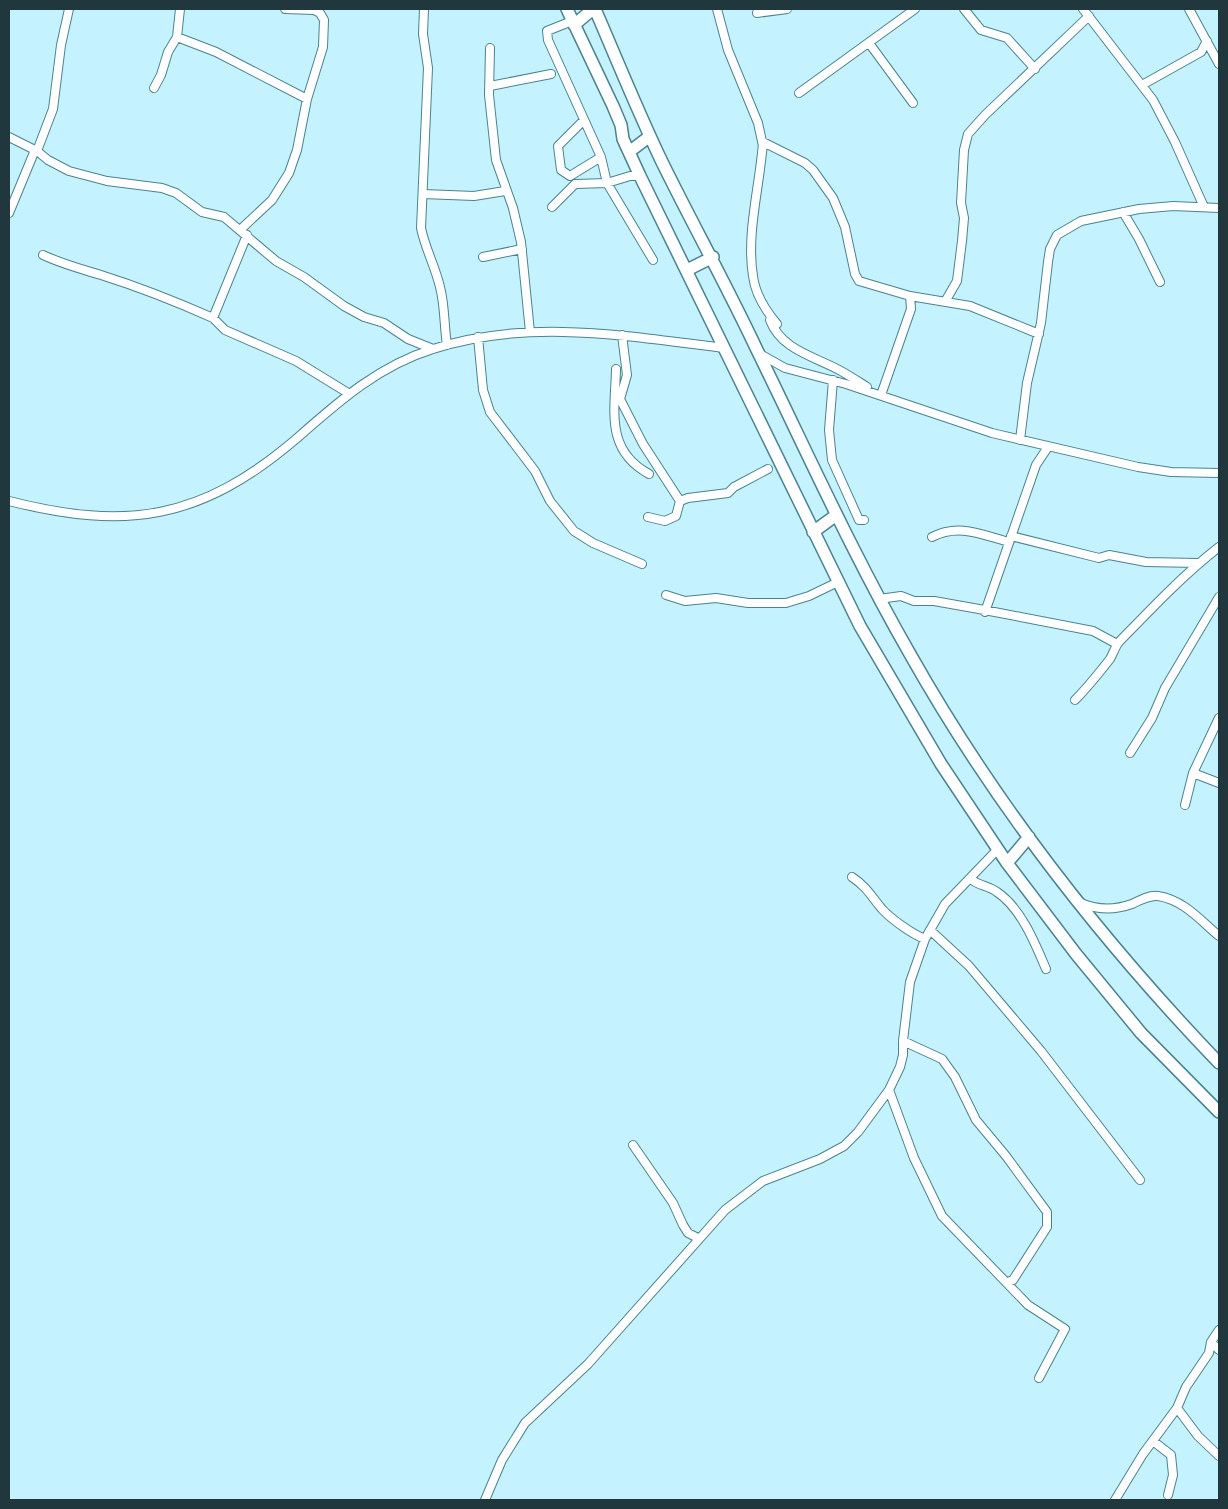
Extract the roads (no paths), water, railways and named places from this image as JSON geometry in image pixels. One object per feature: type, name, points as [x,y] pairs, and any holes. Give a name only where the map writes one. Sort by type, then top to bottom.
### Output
[{"type":"highway","points":[[567,9],[613,106],[629,152],[640,176],[813,532],[893,685],[941,764],[1006,863],[1076,954],[1141,1033],[1219,1112]]},
{"type":"highway","points":[[573,23],[594,9],[650,136],[713,257],[835,516],[911,657],[964,743],[1029,838],[1089,917],[1150,990],[1219,1063]]},
{"type":"highway","points":[[629,152],[650,136]]},
{"type":"highway","points":[[686,270],[713,257]]},
{"type":"highway","points":[[813,532],[835,516]]},
{"type":"highway","points":[[1006,863],[1029,838]]},
{"type":"street","points":[[9,213],[53,109],[61,45],[69,9]]},
{"type":"street","points":[[154,88],[161,75],[168,52],[177,37],[180,9]]},
{"type":"street","points":[[240,230],[272,200],[289,173],[297,150],[307,99],[323,47],[324,20],[320,13],[314,10],[285,9]]},
{"type":"street","points":[[424,9],[423,34],[428,68],[421,228],[424,244],[432,258],[440,286],[448,345]]},
{"type":"street","points":[[717,9],[728,50],[763,142],[756,260],[766,311],[771,325],[783,340],[793,348],[841,371],[879,394]]},
{"type":"street","points":[[757,13],[787,9]]},
{"type":"street","points":[[800,93],[915,9]]},
{"type":"street","points":[[964,9],[981,30],[1006,38],[1035,69]]},
{"type":"street","points":[[1083,9],[1142,85],[1163,118],[1204,207]]},
{"type":"street","points":[[1189,9],[1219,64]]},
{"type":"street","points":[[946,300],[956,281],[962,241],[964,218],[961,195],[965,141],[973,128],[1089,16]]},
{"type":"street","points":[[573,23],[548,31],[548,40],[601,157],[607,183],[653,260]]},
{"type":"street","points":[[177,37],[216,52],[307,99]]},
{"type":"street","points":[[1142,85],[1201,52],[1207,41]]},
{"type":"street","points":[[869,43],[913,102]]},
{"type":"street","points":[[490,48],[490,86],[496,160],[505,191],[513,208],[522,249],[530,332]]},
{"type":"street","points":[[490,86],[552,74]]},
{"type":"street","points":[[584,120],[558,146],[561,170],[570,176],[601,157]]},
{"type":"street","points":[[9,137],[36,151],[59,167],[78,174],[106,181],[162,188],[176,193],[202,212],[224,217],[276,261],[304,277],[344,306],[364,317],[384,322],[408,339],[433,348]]},
{"type":"street","points":[[763,142],[805,162],[814,170],[840,210],[855,274],[859,281],[910,296],[946,300],[970,306],[1039,334]]},
{"type":"street","points":[[552,207],[575,184],[607,183],[630,176],[640,176]]},
{"type":"street","points":[[423,194],[474,196],[505,191]]},
{"type":"street","points":[[1020,440],[1027,383],[1039,334],[1049,256],[1057,235],[1081,221],[1123,212],[1173,206],[1219,208]]},
{"type":"street","points":[[1123,212],[1139,239],[1160,282]]},
{"type":"street","points":[[212,318],[247,235]]},
{"type":"street","points":[[483,257],[522,249]]},
{"type":"street","points":[[43,256],[66,266],[102,275],[173,301],[212,318],[225,330],[296,361],[348,393]]},
{"type":"street","points":[[910,296],[911,309]]},
{"type":"street","points":[[879,394],[911,309],[921,297]]},
{"type":"street","points":[[766,311],[777,324]]},
{"type":"street","points":[[9,501],[35,508],[95,516],[137,516],[175,510],[208,497],[260,466],[287,446],[348,393],[389,366],[433,348],[478,337],[564,331],[622,335],[724,348]]},
{"type":"street","points":[[622,335],[627,375],[620,399],[643,444],[680,501],[676,516],[665,521],[648,517]]},
{"type":"street","points":[[478,337],[483,390],[490,412],[535,471],[550,501],[574,531],[593,543],[642,564]]},
{"type":"street","points":[[760,354],[785,368],[879,394],[971,427],[1020,440],[1154,470],[1219,475]]},
{"type":"street","points":[[768,374],[785,368]]},
{"type":"street","points":[[616,369],[613,412],[617,439],[622,451],[632,462],[649,474]]},
{"type":"street","points":[[833,380],[829,430],[832,460],[851,506],[859,520],[864,520]]},
{"type":"street","points":[[985,612],[1036,465],[1048,447]]},
{"type":"street","points":[[680,501],[688,498],[728,493],[734,487],[768,469]]},
{"type":"street","points":[[932,537],[944,531],[959,530],[1099,558],[1109,555],[1146,562],[1198,563]]},
{"type":"street","points":[[1075,700],[1098,675],[1112,656],[1117,644],[1198,563],[1219,547]]},
{"type":"street","points":[[666,595],[685,601],[716,598],[748,603],[786,603],[809,596],[838,582]]},
{"type":"street","points":[[879,599],[904,596],[914,601],[934,601],[1093,632],[1117,644]]},
{"type":"street","points":[[1130,753],[1152,718],[1165,688],[1219,597]]},
{"type":"street","points":[[1185,806],[1193,774],[1219,718]]},
{"type":"street","points":[[1193,774],[1219,783]]},
{"type":"street","points":[[486,1500],[502,1460],[525,1423],[588,1364],[698,1238],[725,1210],[763,1181],[820,1159],[852,1140],[890,1090],[902,1061],[902,1040],[910,982],[925,939],[941,909],[997,850]]},
{"type":"street","points":[[852,877],[872,893],[885,912],[911,932],[925,939]]},
{"type":"street","points":[[970,878],[974,882],[998,892],[1010,906],[1038,948],[1046,969]]},
{"type":"street","points":[[1078,902],[1100,908],[1116,908],[1157,896],[1194,913],[1219,936]]},
{"type":"street","points":[[1089,917],[1100,908]]},
{"type":"street","points":[[930,930],[969,966],[1053,1065],[1074,1096],[1140,1180]]},
{"type":"street","points":[[902,1040],[942,1059],[955,1077],[976,1120],[1006,1156],[1047,1212],[1047,1227],[1013,1280],[1008,1282]]},
{"type":"street","points":[[890,1090],[914,1158],[938,1210],[948,1223],[1008,1282],[1028,1305],[1065,1329],[1038,1378]]},
{"type":"street","points":[[633,1145],[673,1203],[688,1233],[698,1238]]},
{"type":"street","points":[[1115,1500],[1177,1408],[1186,1387],[1209,1353],[1211,1342],[1219,1330]]},
{"type":"street","points":[[1211,1342],[1219,1350]]},
{"type":"street","points":[[1177,1408],[1198,1436],[1219,1456]]},
{"type":"street","points":[[1153,1441],[1171,1455],[1173,1476],[1168,1495]]}]
